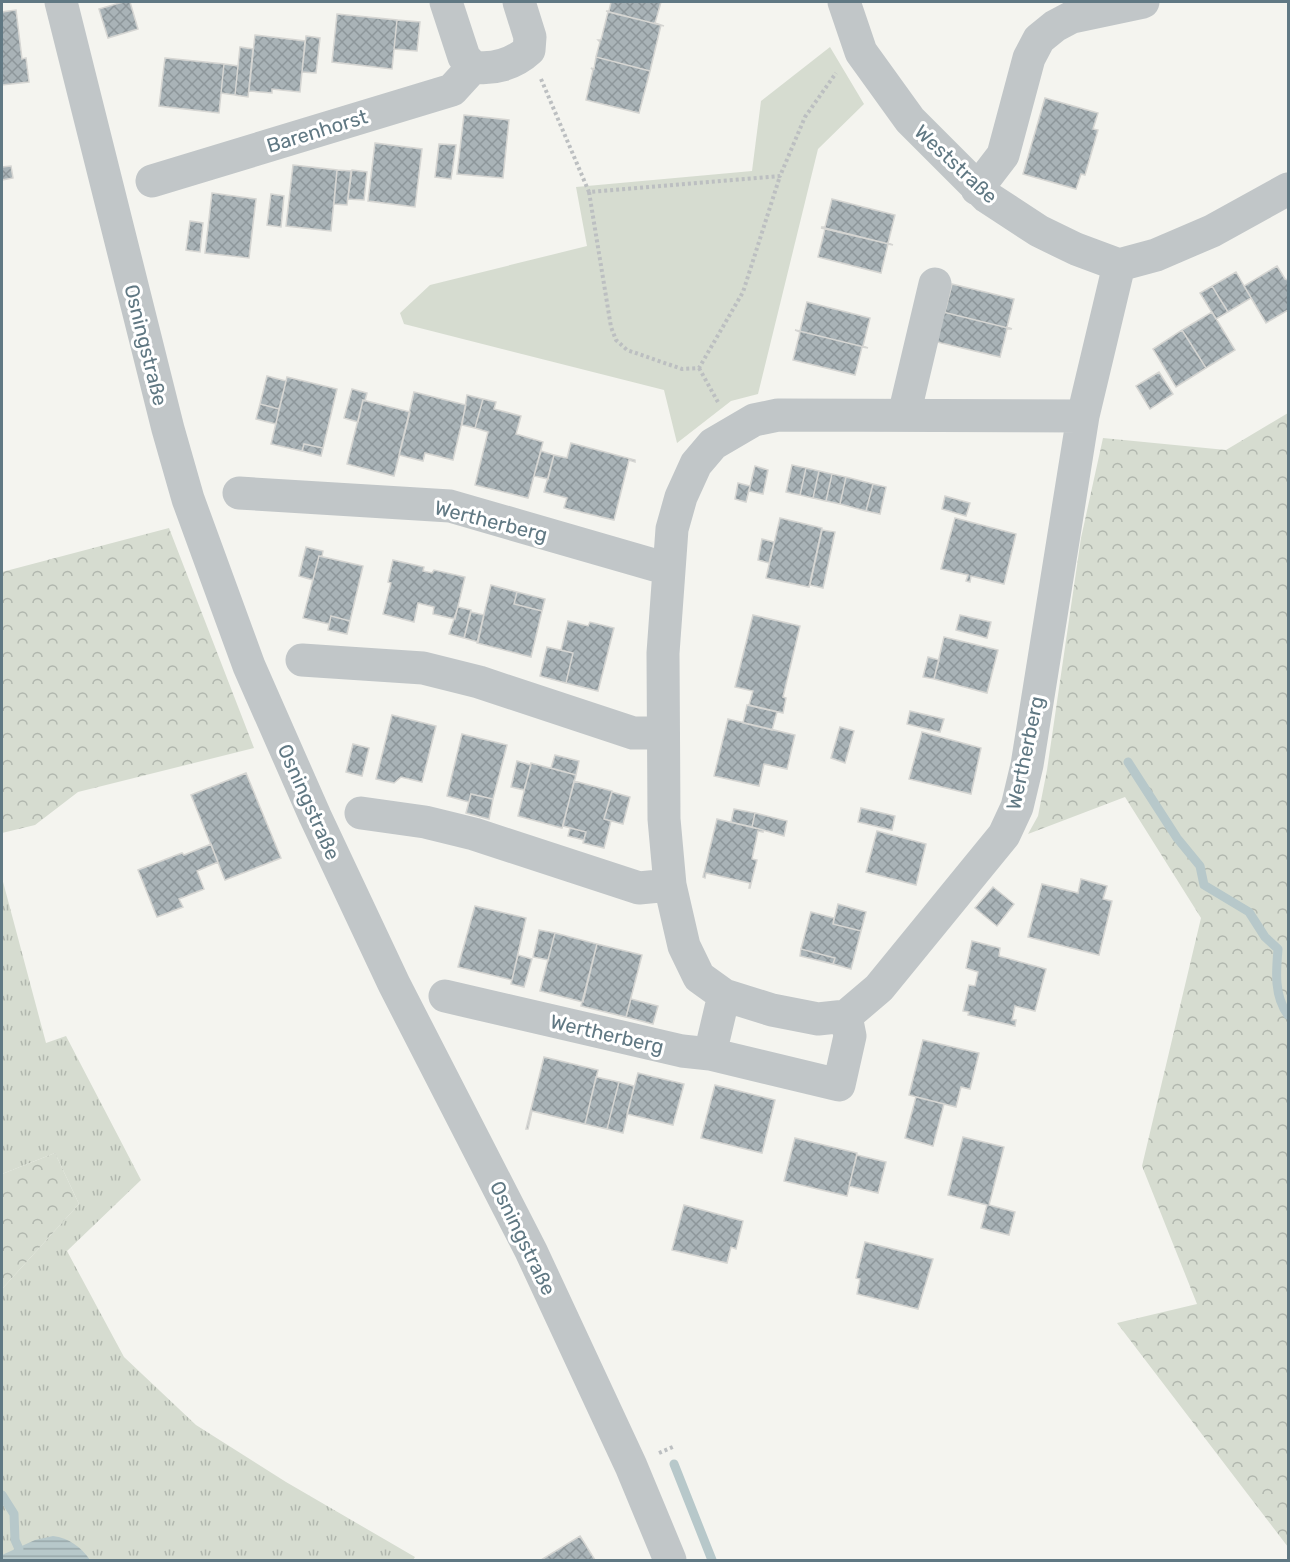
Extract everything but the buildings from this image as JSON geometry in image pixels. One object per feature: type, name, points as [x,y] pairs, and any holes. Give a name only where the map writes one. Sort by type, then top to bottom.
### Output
[{"type":"street","name":"Osningstraße","points":[[60,2],[168,429],[188,499],[249,666],[315,816],[394,984],[531,1251],[631,1466],[670,1560]]},
{"type":"street","points":[[446,2],[464,57],[473,67],[487,69],[519,59],[530,50],[530,38],[519,2]]},
{"type":"street","name":"Weststraße","points":[[844,2],[861,52],[910,120],[976,189],[1039,231],[1076,249],[1119,265]]},
{"type":"street","points":[[976,189],[1003,155],[1029,58],[1039,39],[1054,26],[1072,17],[1143,2]]},
{"type":"street","name":"Barenhorst","points":[[152,181],[452,90],[473,67]]},
{"type":"street","points":[[1119,265],[1156,255],[1286,198]]},
{"type":"street","name":"Wertherberg","points":[[445,996],[682,1052],[710,1054],[839,1085],[850,1036],[846,1016],[879,988],[1004,834],[1017,807],[1027,765],[1083,416],[1119,265]]},
{"type":"street","points":[[904,415],[935,284]]},
{"type":"street","points":[[846,1016],[818,1019],[772,1010],[724,995],[699,977],[684,946],[670,885],[664,819],[663,733],[663,653],[668,568],[672,529],[681,497],[696,464],[713,444],[754,420],[778,415],[1083,416]]},
{"type":"street","name":"Wertherberg","points":[[239,493],[450,507],[668,568]]},
{"type":"street","points":[[303,660],[423,668],[479,682],[633,733],[663,733]]},
{"type":"street","points":[[361,813],[425,822],[474,834],[639,888],[670,885]]},
{"type":"street","points":[[710,1054],[724,995]]},
{"type":"path","points":[[530,50],[589,192],[611,327],[616,340],[627,350],[682,369],[699,368]]},
{"type":"path","points":[[699,368],[742,292],[780,176],[805,117],[836,72],[861,52]]},
{"type":"path","points":[[589,192],[780,176]]},
{"type":"path","points":[[699,368],[734,430]]},
{"type":"green space","points":[[830,47],[864,104],[818,149],[758,394],[731,401],[677,443],[664,390],[404,324],[400,313],[430,285],[587,246],[576,187],[752,171],[761,101]]},
{"type":"green space","points":[[1288,413],[1288,1547],[1117,1323],[1197,1304],[1142,1166],[1201,918],[1125,797],[1028,834],[1038,816],[1047,770],[1081,538],[1103,438],[1226,450]]},
{"type":"green space","points":[[169,528],[254,748],[78,792],[35,825],[2,833],[2,572]]},
{"type":"green space","points":[[2,878],[46,1043],[66,1036],[141,1180],[67,1251],[124,1357],[196,1425],[286,1482],[415,1557],[413,1560],[2,1560],[2,1289],[79,1204],[55,1153],[2,1174]]},
{"type":"green space","points":[[55,1153],[79,1204],[2,1289],[2,1174]]},
{"type":"shaded area","points":[[53,1536],[74,1544],[90,1560],[2,1560],[2,1555],[35,1540]]},
{"type":"waterway","points":[[1128,762],[1177,838],[1200,866],[1204,885],[1249,912],[1265,937],[1278,949],[1278,992],[1288,1015]]},
{"type":"waterway","points":[[674,1464],[712,1560]]},
{"type":"waterway","points":[[2,1495],[14,1514],[15,1540],[19,1549]]}]
